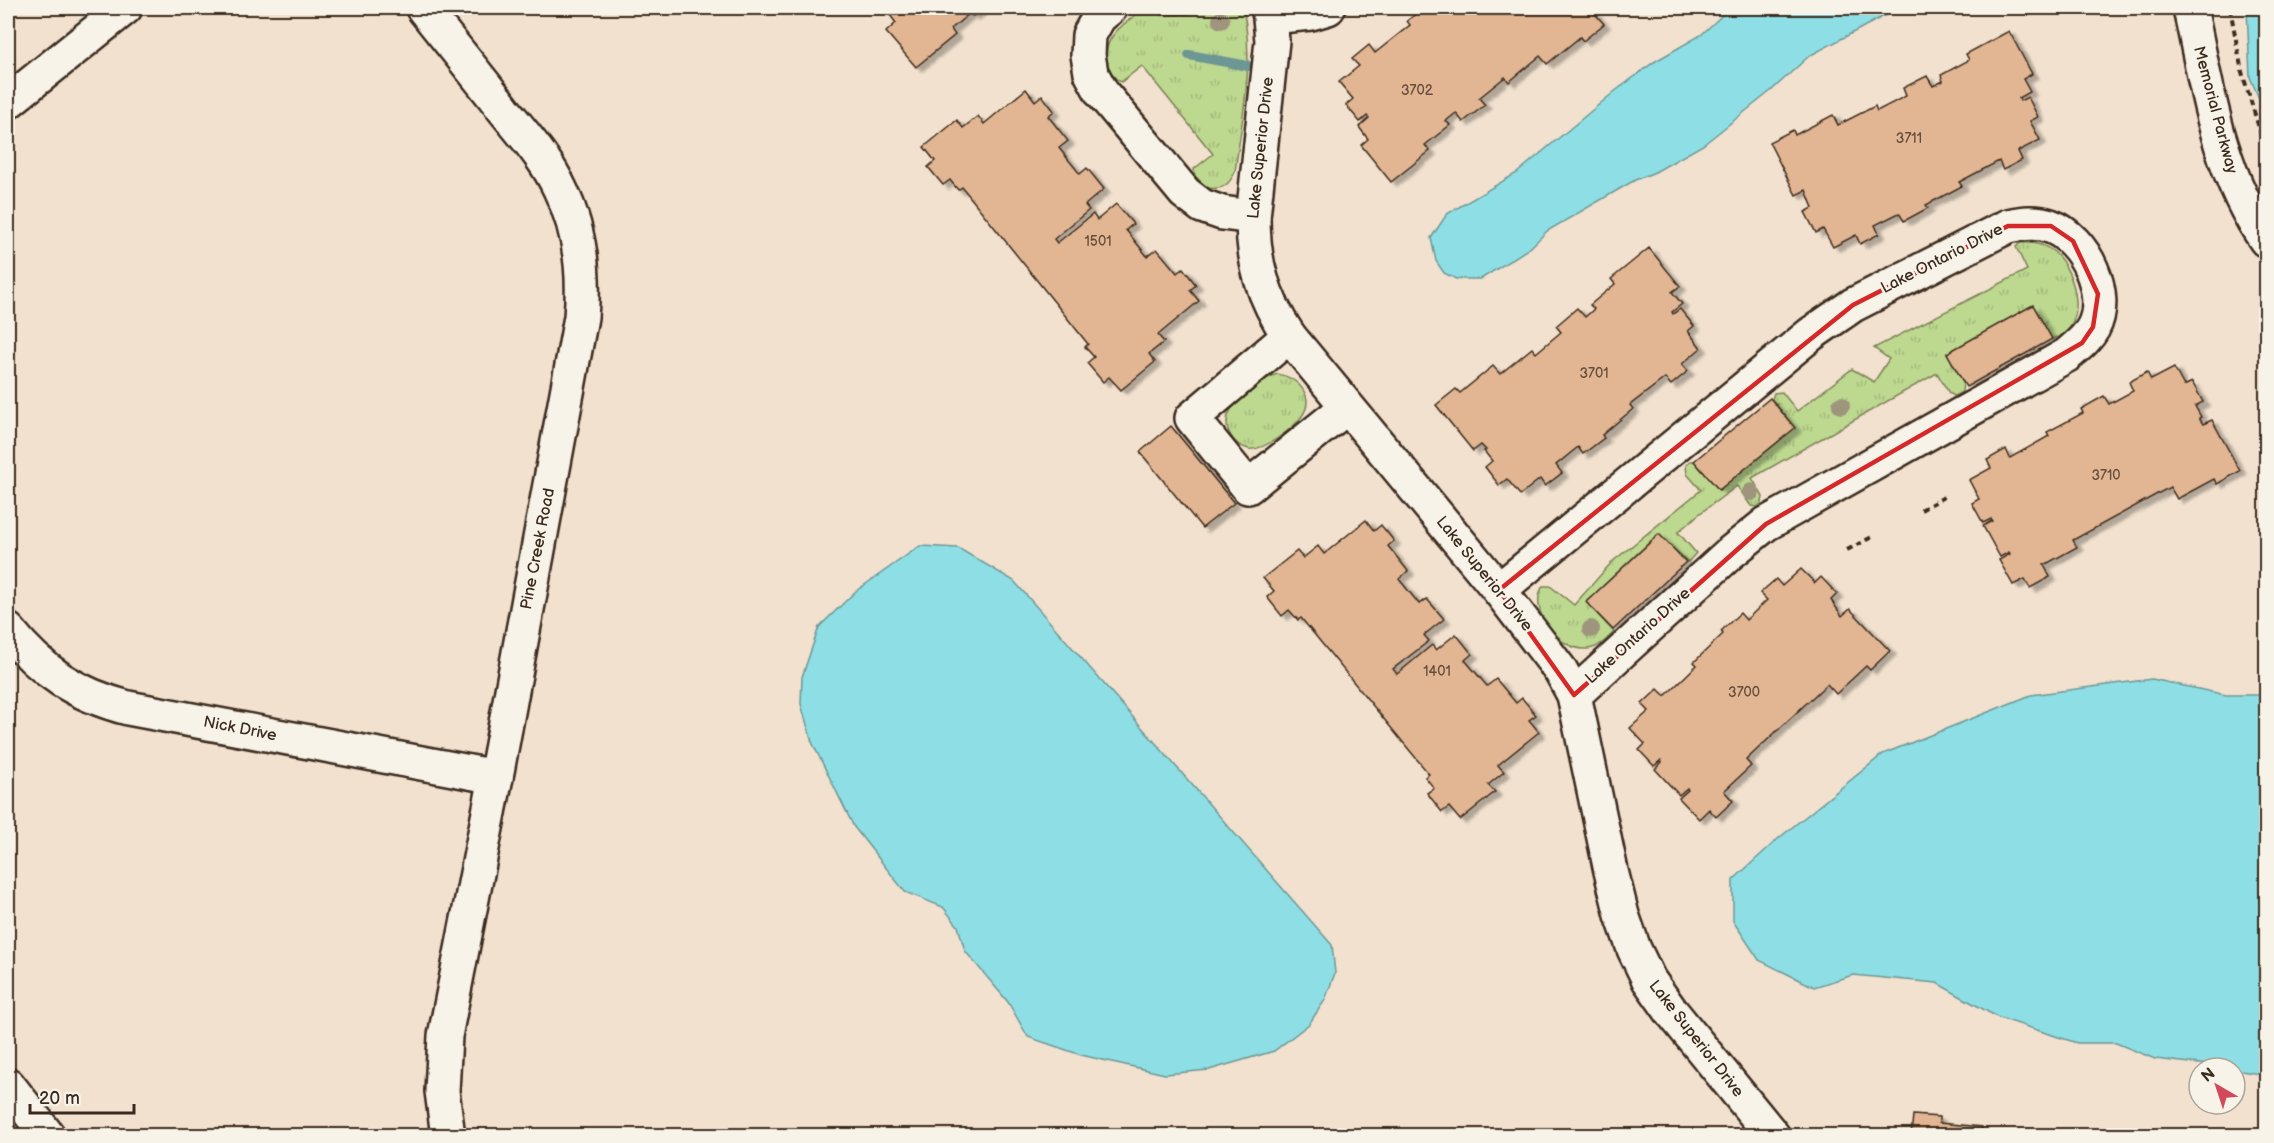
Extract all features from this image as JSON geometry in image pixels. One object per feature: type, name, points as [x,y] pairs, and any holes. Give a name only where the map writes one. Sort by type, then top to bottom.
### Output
[{"type":"main road","points":[[8,102],[125,8]]},
{"type":"main road","name":"Pine Creek Road","points":[[423,8],[540,154],[560,189],[573,222],[584,286],[581,318],[496,777],[445,1036],[442,1091],[448,1136]]},
{"type":"main road","points":[[1110,8],[1099,17],[1089,35],[1088,55],[1091,73],[1102,93],[1185,193],[1202,206],[1222,213],[1253,217]]},
{"type":"main road","points":[[1269,12],[1311,12],[1328,8]]},
{"type":"main road","name":"Memorial Parkway","points":[[2190,8],[2220,144],[2242,199],[2266,240]]},
{"type":"main road","name":"Lake Superior Drive","points":[[1269,12],[1272,41],[1253,217],[1253,244],[1265,293],[1289,336],[1499,590],[1561,671],[1574,695],[1611,871],[1622,915],[1634,949],[1649,980],[1671,1011],[1773,1136]]},
{"type":"main road","name":"Lake Ontario Drive","points":[[1499,590],[1811,334],[1853,305],[2008,226],[2025,223],[2051,226],[2073,241],[2081,252],[2094,278],[2098,294],[2098,309],[2093,327],[2082,343],[2067,355],[1766,524],[1730,553],[1574,695]]},
{"type":"main road","points":[[1289,336],[1192,418],[1248,487],[1347,407]]},
{"type":"main road","name":"Nick Drive","points":[[8,630],[26,652],[48,673],[100,701],[496,777]]},
{"type":"main road","points":[[8,1085],[48,1136]]},
{"type":"path","points":[[2230,8],[2242,72],[2266,150]]},
{"type":"path","points":[[1921,510],[1944,497]]},
{"type":"path","points":[[1847,550],[1872,537]]},
{"type":"highlighted area","points":[[2008,226],[2051,226],[2073,241],[2098,294],[2093,327],[2082,343],[1766,524],[1574,695],[1499,590],[1853,305]]},
{"type":"green space","points":[[1145,8],[1161,8],[1161,15],[1190,14],[1190,8],[1243,8],[1248,49],[1244,111],[1235,172],[1228,183],[1221,187],[1207,188],[1195,176],[1194,169],[1213,154],[1142,66],[1121,82],[1110,70],[1106,58],[1110,40],[1122,25]]},
{"type":"green space","points":[[2020,243],[2034,244],[2054,252],[2062,261],[2073,286],[2076,313],[2072,324],[2064,333],[2052,339],[2033,305],[1947,353],[1963,382],[1962,392],[1954,396],[1949,393],[1937,373],[1752,478],[1763,497],[1758,507],[1751,506],[1737,486],[1678,532],[1696,553],[1688,562],[1658,534],[1586,602],[1614,632],[1602,643],[1587,649],[1576,648],[1566,644],[1548,628],[1539,607],[1539,596],[1543,586],[1550,586],[1574,605],[1612,562],[1701,490],[1687,474],[1686,465],[1690,461],[1694,461],[1719,490],[1794,428],[1772,399],[1774,393],[1782,392],[1797,411],[1852,369],[1874,382],[1889,359],[1874,348],[2027,270],[2016,247]]},
{"type":"green space","points":[[1277,374],[1291,379],[1302,389],[1306,395],[1306,409],[1298,421],[1278,438],[1255,449],[1243,447],[1231,436],[1227,426],[1228,416],[1240,398],[1249,390]]},
{"type":"water","points":[[1730,8],[1899,8],[1809,56],[1772,90],[1703,145],[1655,172],[1635,180],[1547,231],[1531,247],[1481,279],[1456,279],[1444,273],[1436,261],[1431,238],[1447,214],[1517,173],[1614,92],[1654,62],[1701,35]]},
{"type":"water","points":[[2247,8],[2266,8],[2266,115],[2250,77]]},
{"type":"water","points":[[920,546],[958,548],[1014,581],[1332,945],[1335,973],[1325,1000],[1309,1024],[1274,1051],[1209,1070],[1165,1074],[1081,1055],[1028,1037],[1008,1002],[965,951],[958,926],[943,907],[905,892],[854,827],[812,742],[801,704],[802,677],[819,627],[856,591]]},
{"type":"water","points":[[2152,679],[2226,695],[2266,695],[2266,1072],[2260,1074],[2247,1072],[2247,1056],[2187,1056],[2187,1063],[2155,1059],[2116,1043],[2077,1043],[1997,1017],[1937,983],[1853,975],[1814,987],[1759,960],[1733,921],[1733,880],[1779,838],[1883,754],[2031,695]]},
{"type":"building","points":[[890,8],[983,8],[973,16],[970,13],[951,29],[955,35],[916,67],[886,32],[896,23],[887,11]]},
{"type":"building","points":[[1423,8],[1590,8],[1604,24],[1583,41],[1580,37],[1547,64],[1540,56],[1509,82],[1505,77],[1479,98],[1485,105],[1463,122],[1456,113],[1446,121],[1450,125],[1425,145],[1430,151],[1391,182],[1361,145],[1368,139],[1359,127],[1369,118],[1367,116],[1360,122],[1346,105],[1353,99],[1339,82],[1359,66],[1352,59],[1369,45],[1375,53],[1410,25],[1407,21]]},
{"type":"building","points":[[2009,31],[2032,74],[2023,79],[2030,92],[2019,98],[2020,101],[2028,97],[2038,117],[2030,121],[2040,140],[2018,151],[2022,160],[2003,170],[1999,161],[1959,182],[1962,186],[1926,205],[1928,208],[1904,221],[1899,213],[1875,225],[1879,234],[1860,244],[1856,235],[1833,247],[1823,229],[1816,233],[1805,212],[1813,208],[1806,190],[1796,195],[1769,142],[1793,130],[1795,135],[1833,115],[1838,125],[1875,106],[1877,111],[1906,96],[1903,88],[1927,76],[1933,86],[1943,81],[1941,75],[1969,60],[1966,54]]},
{"type":"building","points":[[1026,89],[1035,101],[1042,95],[1054,111],[1048,116],[1068,141],[1059,148],[1080,174],[1087,168],[1104,189],[1085,205],[1089,210],[1054,239],[1057,243],[1093,214],[1097,220],[1116,204],[1133,224],[1126,230],[1147,256],[1157,249],[1177,273],[1183,268],[1196,285],[1190,290],[1199,301],[1158,335],[1164,342],[1149,354],[1155,362],[1121,390],[1109,377],[1103,382],[1087,363],[1094,357],[1085,347],[1088,344],[962,187],[958,190],[950,180],[943,185],[928,167],[935,161],[924,147],[957,120],[963,128],[978,116],[984,124]]},
{"type":"building","points":[[1649,248],[1680,286],[1672,292],[1682,304],[1672,312],[1673,314],[1680,309],[1694,326],[1688,331],[1701,348],[1682,364],[1688,371],[1671,385],[1665,378],[1630,405],[1633,409],[1602,435],[1604,438],[1583,454],[1578,447],[1556,465],[1562,473],[1545,486],[1540,479],[1520,495],[1507,479],[1499,485],[1485,467],[1492,461],[1484,451],[1486,450],[1481,445],[1473,451],[1436,405],[1456,389],[1460,393],[1493,366],[1500,374],[1532,348],[1536,353],[1561,332],[1556,326],[1577,308],[1585,317],[1594,309],[1590,305],[1615,284],[1611,279]]},
{"type":"building","points":[[2033,305],[2052,339],[1966,387],[1947,353]]},
{"type":"building","points":[[2174,368],[2184,386],[2192,382],[2203,402],[2195,406],[2201,417],[2199,418],[2203,424],[2212,420],[2240,471],[2217,484],[2214,479],[2177,499],[2170,487],[2073,540],[2077,547],[2044,565],[2050,577],[2030,588],[2025,579],[2013,585],[1999,560],[2010,554],[2009,552],[2000,557],[1983,526],[1992,521],[1991,519],[1983,523],[1972,503],[1979,499],[1969,480],[1991,468],[1987,460],[2006,449],[2010,458],[2049,436],[2047,432],[2083,413],[2081,409],[2104,396],[2109,404],[2133,391],[2129,382],[2147,372],[2151,380]]},
{"type":"building","points":[[1770,398],[1795,428],[1719,490],[1694,461]]},
{"type":"building","points":[[1171,426],[1234,503],[1202,528],[1140,452]]},
{"type":"building","points":[[1366,520],[1374,531],[1381,525],[1394,541],[1388,546],[1408,571],[1399,579],[1419,604],[1427,599],[1444,619],[1424,635],[1429,641],[1393,669],[1397,674],[1432,645],[1436,650],[1456,634],[1472,654],[1465,660],[1487,686],[1496,679],[1516,703],[1522,698],[1536,715],[1529,720],[1539,732],[1498,765],[1504,772],[1488,785],[1495,792],[1460,820],[1449,807],[1442,812],[1427,793],[1434,788],[1425,777],[1429,774],[1301,618],[1298,620],[1289,610],[1282,616],[1267,597],[1274,591],[1263,578],[1297,551],[1303,558],[1318,546],[1324,554]]},
{"type":"building","points":[[1659,534],[1686,562],[1613,630],[1586,602]]},
{"type":"building","points":[[1801,569],[1815,583],[1821,577],[1837,594],[1831,600],[1842,616],[1850,609],[1890,651],[1870,670],[1866,666],[1836,694],[1827,684],[1746,760],[1751,766],[1724,791],[1733,801],[1716,817],[1709,809],[1699,819],[1679,798],[1688,790],[1687,788],[1679,795],[1655,769],[1662,762],[1661,760],[1654,766],[1639,750],[1645,744],[1630,728],[1649,711],[1642,704],[1658,689],[1665,696],[1697,665],[1694,662],[1723,634],[1721,631],[1740,613],[1746,620],[1767,600],[1760,593],[1776,579],[1782,586]]},
{"type":"building","points":[[1913,1115],[1939,1117],[1939,1123],[1982,1127],[1981,1136],[1911,1136]]},
{"type":"waterway","points":[[1189,55],[1248,66]]}]
